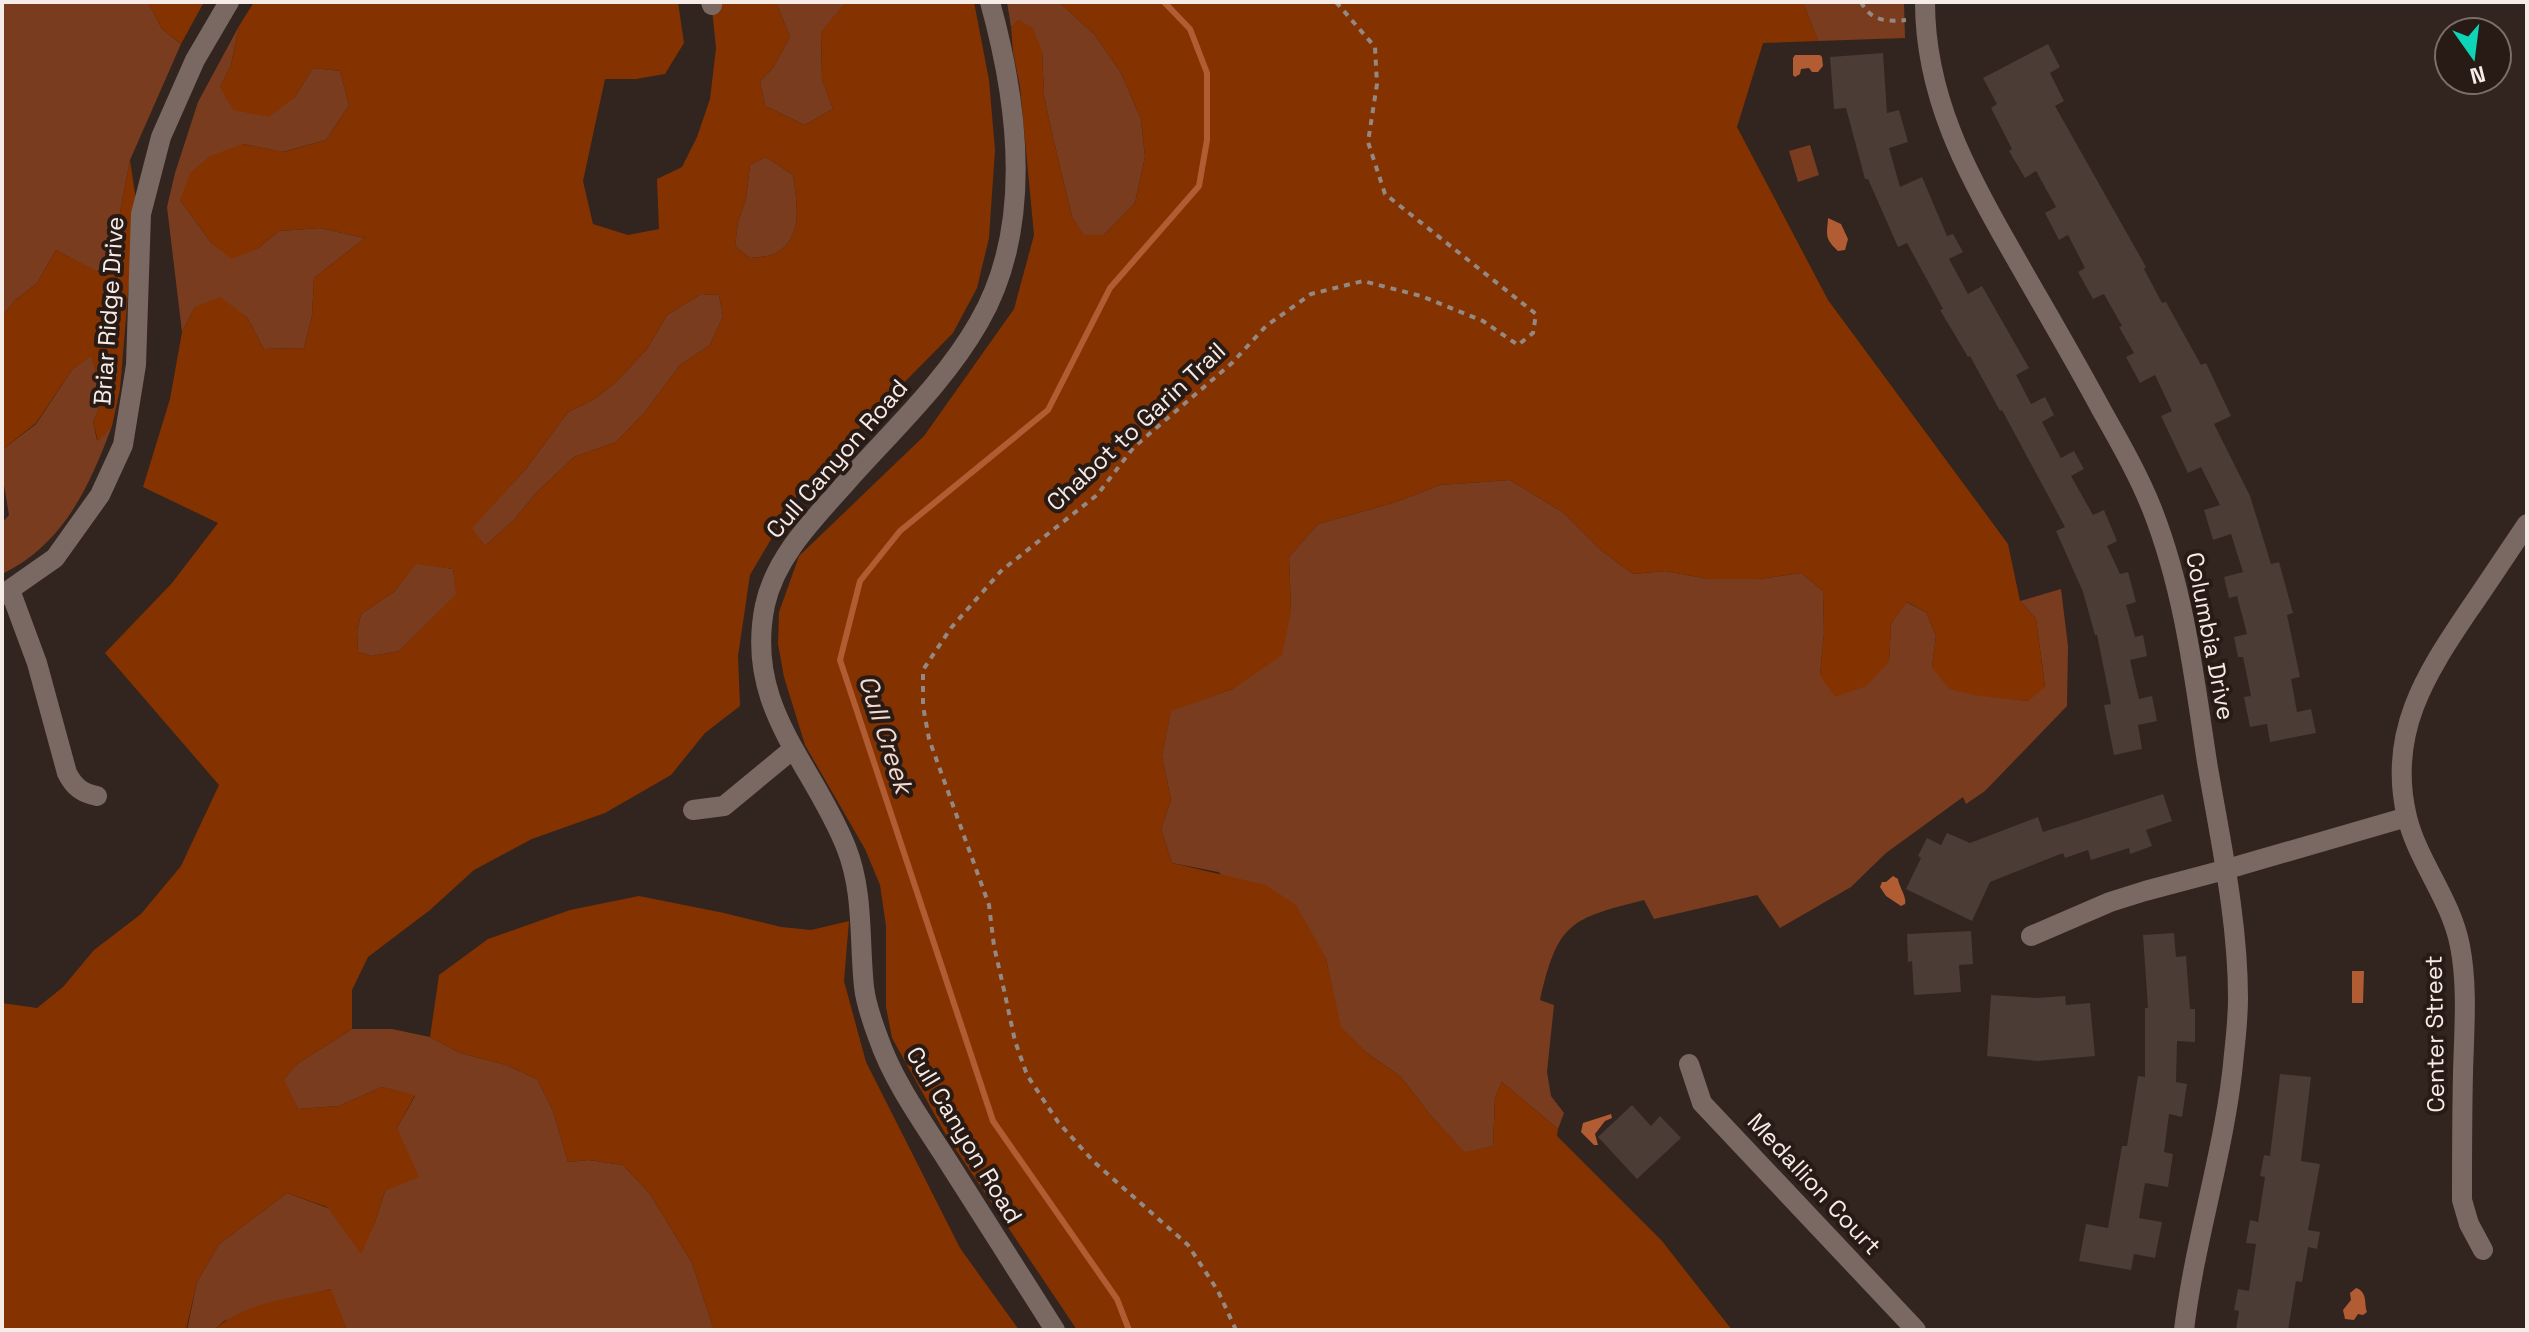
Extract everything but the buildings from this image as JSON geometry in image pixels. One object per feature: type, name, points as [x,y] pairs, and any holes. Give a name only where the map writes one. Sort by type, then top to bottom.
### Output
[{"type":"street","name":"Briar Ridge Drive","points":[[6,592],[55,558],[100,495],[123,445],[136,365],[141,214],[161,137],[195,60],[229,2]]},
{"type":"street","name":"Cull Canyon Road","points":[[990,2],[1008,79],[1014,134],[1012,221],[997,285],[980,321],[958,355],[805,529],[774,578],[765,605],[762,652],[766,688],[779,721],[837,827],[852,863],[857,887],[866,1000],[886,1056],[917,1113],[1055,1330]]},
{"type":"street","name":"Columbia Drive","points":[[1925,10],[1933,79],[1949,131],[1963,162],[2128,457],[2170,557],[2184,618],[2234,937],[2238,998],[2227,1106],[2184,1330]]},
{"type":"street","name":"Center Street","points":[[2483,1250],[2469,1224],[2462,1200],[2463,961],[2453,921],[2424,863],[2407,817],[2402,773],[2403,748],[2408,719],[2418,691],[2440,652],[2527,524]]},
{"type":"street","points":[[6,592],[37,663],[67,773],[78,789],[97,796]]},
{"type":"street","points":[[693,810],[724,806],[793,749]]},
{"type":"street","points":[[2031,936],[2110,902],[2407,817]]},
{"type":"street","name":"Medallion Court","points":[[1689,1064],[1702,1103],[1916,1330]]},
{"type":"path","name":"Chabot to Garin Trail","points":[[1236,1330],[1218,1291],[1188,1245],[1094,1162],[1058,1122],[1027,1075],[1015,1041],[994,946],[989,905],[929,739],[923,706],[923,670],[951,628],[1001,571],[1097,495],[1134,447],[1232,363],[1266,326],[1311,294],[1363,281],[1421,296],[1483,321],[1518,345],[1533,333],[1536,314],[1385,194],[1368,142],[1377,84],[1375,47],[1336,2]]},
{"type":"path","points":[[1861,2],[1867,12],[1881,21],[1925,10]]},
{"type":"shaded area","points":[[4,2],[148,2],[162,29],[181,44],[130,160],[113,249],[97,272],[56,250],[37,283],[14,301],[2,317],[2,8]]},
{"type":"shaded area","points":[[148,2],[204,2],[181,44],[162,29]]},
{"type":"shaded area","points":[[254,2],[678,2],[684,43],[665,74],[636,79],[605,79],[583,181],[593,224],[628,235],[659,229],[657,179],[682,167],[697,137],[710,99],[716,48],[712,10],[724,2],[776,2],[790,37],[773,68],[760,81],[765,106],[805,125],[833,109],[822,80],[821,32],[846,2],[974,2],[989,80],[995,150],[989,238],[977,288],[953,333],[803,485],[750,575],[738,656],[740,706],[705,733],[671,775],[605,813],[532,839],[474,870],[430,910],[368,957],[352,990],[352,1029],[297,1064],[284,1080],[298,1109],[339,1106],[382,1087],[415,1095],[397,1128],[419,1177],[385,1191],[361,1254],[327,1207],[287,1193],[219,1244],[197,1282],[186,1330],[2,1330],[2,1003],[37,1008],[63,987],[94,950],[141,914],[181,866],[219,785],[105,653],[172,583],[218,523],[143,487],[170,399],[182,332],[195,307],[220,297],[247,317],[264,349],[304,348],[312,316],[314,278],[365,238],[320,228],[279,231],[257,249],[232,259],[212,244],[180,200],[190,173],[210,156],[243,144],[284,152],[326,140],[349,105],[340,71],[313,68],[295,97],[269,117],[233,110],[220,87],[231,65],[239,26]],"holes":[[[766,157],[793,175],[795,229],[785,246],[773,254],[750,258],[735,246],[738,222],[746,199],[750,165]],[[701,294],[719,295],[723,316],[710,345],[680,365],[645,412],[616,442],[574,457],[485,546],[472,528],[525,470],[568,412],[593,400],[615,383],[647,349],[667,315]],[[416,564],[453,569],[456,594],[399,651],[372,656],[358,652],[357,631],[361,614],[394,592]]]},
{"type":"shaded area","points":[[776,2],[846,2],[821,33],[822,80],[833,109],[805,125],[765,106],[760,81],[773,68],[790,37]]},
{"type":"shaded area","points":[[1007,2],[1059,2],[1095,35],[1121,73],[1141,119],[1145,157],[1135,203],[1104,235],[1083,235],[1072,217],[1044,95],[1042,51],[1019,20],[1011,27]]},
{"type":"shaded area","points":[[1059,2],[1803,2],[1818,41],[1763,43],[1737,127],[1828,300],[2008,544],[2020,601],[2036,619],[2045,687],[2027,701],[1949,689],[1932,667],[1936,636],[1926,612],[1907,602],[1891,624],[1889,662],[1866,686],[1835,697],[1820,675],[1824,633],[1823,591],[1801,573],[1758,579],[1709,579],[1665,571],[1633,574],[1602,551],[1564,513],[1510,480],[1440,485],[1393,503],[1318,524],[1289,557],[1291,611],[1282,655],[1233,689],[1171,711],[1162,756],[1171,800],[1161,829],[1172,863],[1266,885],[1296,905],[1326,958],[1341,1027],[1367,1053],[1401,1077],[1431,1116],[1465,1152],[1493,1146],[1495,1098],[1502,1082],[1558,1129],[1557,1136],[1662,1241],[1732,1330],[1077,1330],[946,1135],[892,1038],[886,1007],[886,926],[880,885],[865,849],[805,745],[784,677],[778,644],[779,612],[799,556],[924,436],[1014,309],[1034,235],[1011,27],[1019,20],[1033,28],[1042,51],[1044,95],[1072,217],[1084,235],[1104,235],[1135,203],[1145,157],[1141,119],[1121,73],[1095,35]]},
{"type":"shaded area","points":[[1803,2],[1904,2],[1905,38],[1818,41]]},
{"type":"shaded area","points":[[239,26],[231,65],[220,87],[295,97],[313,68],[340,71],[349,105],[326,140],[283,152],[243,144],[180,200],[212,244],[257,249],[279,231],[320,228],[365,238],[314,278],[312,316],[304,348],[264,349],[247,317],[195,307],[182,332],[167,207],[198,102]]},
{"type":"shaded area","points":[[1795,55],[1820,55],[1823,66],[1818,72],[1801,69],[1795,77]]},
{"type":"shaded area","points":[[1810,145],[1819,175],[1798,182],[1789,151]]},
{"type":"shaded area","points":[[766,157],[793,175],[795,229],[785,246],[773,254],[750,258],[735,246],[738,222],[746,199],[750,165]]},
{"type":"shaded area","points":[[130,160],[136,200],[120,389],[112,426],[98,441],[93,422],[104,397],[91,356],[72,370],[36,423],[2,450],[2,317],[14,301],[37,283],[56,250],[98,272],[113,249]]},
{"type":"shaded area","points":[[1828,218],[1841,224],[1848,239],[1845,250],[1838,251],[1830,243]]},
{"type":"shaded area","points":[[701,294],[719,295],[723,316],[710,345],[680,365],[645,412],[616,442],[574,457],[485,546],[471,528],[525,470],[568,412],[593,400],[615,383],[647,349],[667,315]]},
{"type":"shaded area","points":[[91,355],[104,397],[93,422],[97,440],[112,426],[103,449],[72,512],[58,530],[24,562],[2,574],[2,523],[9,515],[2,473],[2,450],[36,424],[72,370]]},
{"type":"shaded area","points":[[1510,480],[1564,513],[1602,551],[1633,574],[1665,571],[1709,579],[1758,579],[1801,573],[1823,591],[1824,633],[1820,675],[1889,662],[1891,624],[1906,602],[1926,612],[1936,636],[1932,667],[1999,697],[2027,701],[2045,686],[2036,619],[2020,601],[2061,589],[2068,646],[2067,706],[1985,791],[1966,804],[1963,797],[1886,853],[1851,887],[1780,928],[1757,895],[1654,919],[1644,900],[1583,919],[1561,939],[1553,954],[1540,1000],[1554,1005],[1547,1072],[1551,1096],[1564,1113],[1558,1129],[1502,1082],[1495,1098],[1493,1146],[1465,1153],[1401,1077],[1367,1053],[1340,1027],[1326,958],[1218,872],[1172,863],[1161,829],[1171,800],[1162,756],[1171,710],[1233,689],[1291,611],[1289,557],[1318,524],[1393,503],[1440,485]]},
{"type":"shaded area","points":[[416,563],[453,569],[457,594],[399,651],[372,656],[358,652],[357,631],[361,614],[394,592]]},
{"type":"shaded area","points":[[1893,876],[1898,879],[1905,898],[1905,904],[1901,906],[1886,896],[1880,887],[1882,882]]},
{"type":"shaded area","points":[[639,896],[781,927],[811,930],[849,921],[844,981],[866,1062],[960,1248],[1019,1330],[714,1330],[692,1263],[650,1194],[623,1165],[589,1160],[568,1162],[553,1111],[537,1079],[506,1065],[460,1053],[430,1037],[439,975],[488,939],[570,910]]},
{"type":"shaded area","points":[[2352,971],[2364,971],[2363,1003],[2352,1003]]},
{"type":"shaded area","points":[[352,1029],[392,1029],[430,1037],[460,1053],[506,1065],[537,1079],[553,1111],[568,1162],[589,1160],[623,1165],[650,1194],[692,1263],[714,1330],[347,1330],[330,1289],[224,1321],[214,1330],[187,1330],[197,1282],[219,1244],[287,1193],[374,1225],[385,1191],[397,1128],[415,1096],[382,1087],[339,1106],[298,1109],[283,1080],[297,1064]]},
{"type":"shaded area","points":[[1611,1114],[1612,1118],[1605,1121],[1595,1134],[1598,1145],[1594,1145],[1581,1132],[1583,1123]]},
{"type":"shaded area","points":[[2356,1288],[2364,1295],[2367,1312],[2358,1314],[2354,1320],[2345,1319],[2343,1310],[2351,1300],[2350,1293]]},
{"type":"shaded area","points":[[331,1289],[347,1330],[214,1330],[254,1307]]},
{"type":"waterway","name":"Cull Creek","points":[[1129,1330],[1117,1299],[993,1121],[840,660],[860,581],[900,531],[1048,410],[1110,288],[1199,186],[1207,140],[1207,73],[1190,29],[1164,2]]}]
